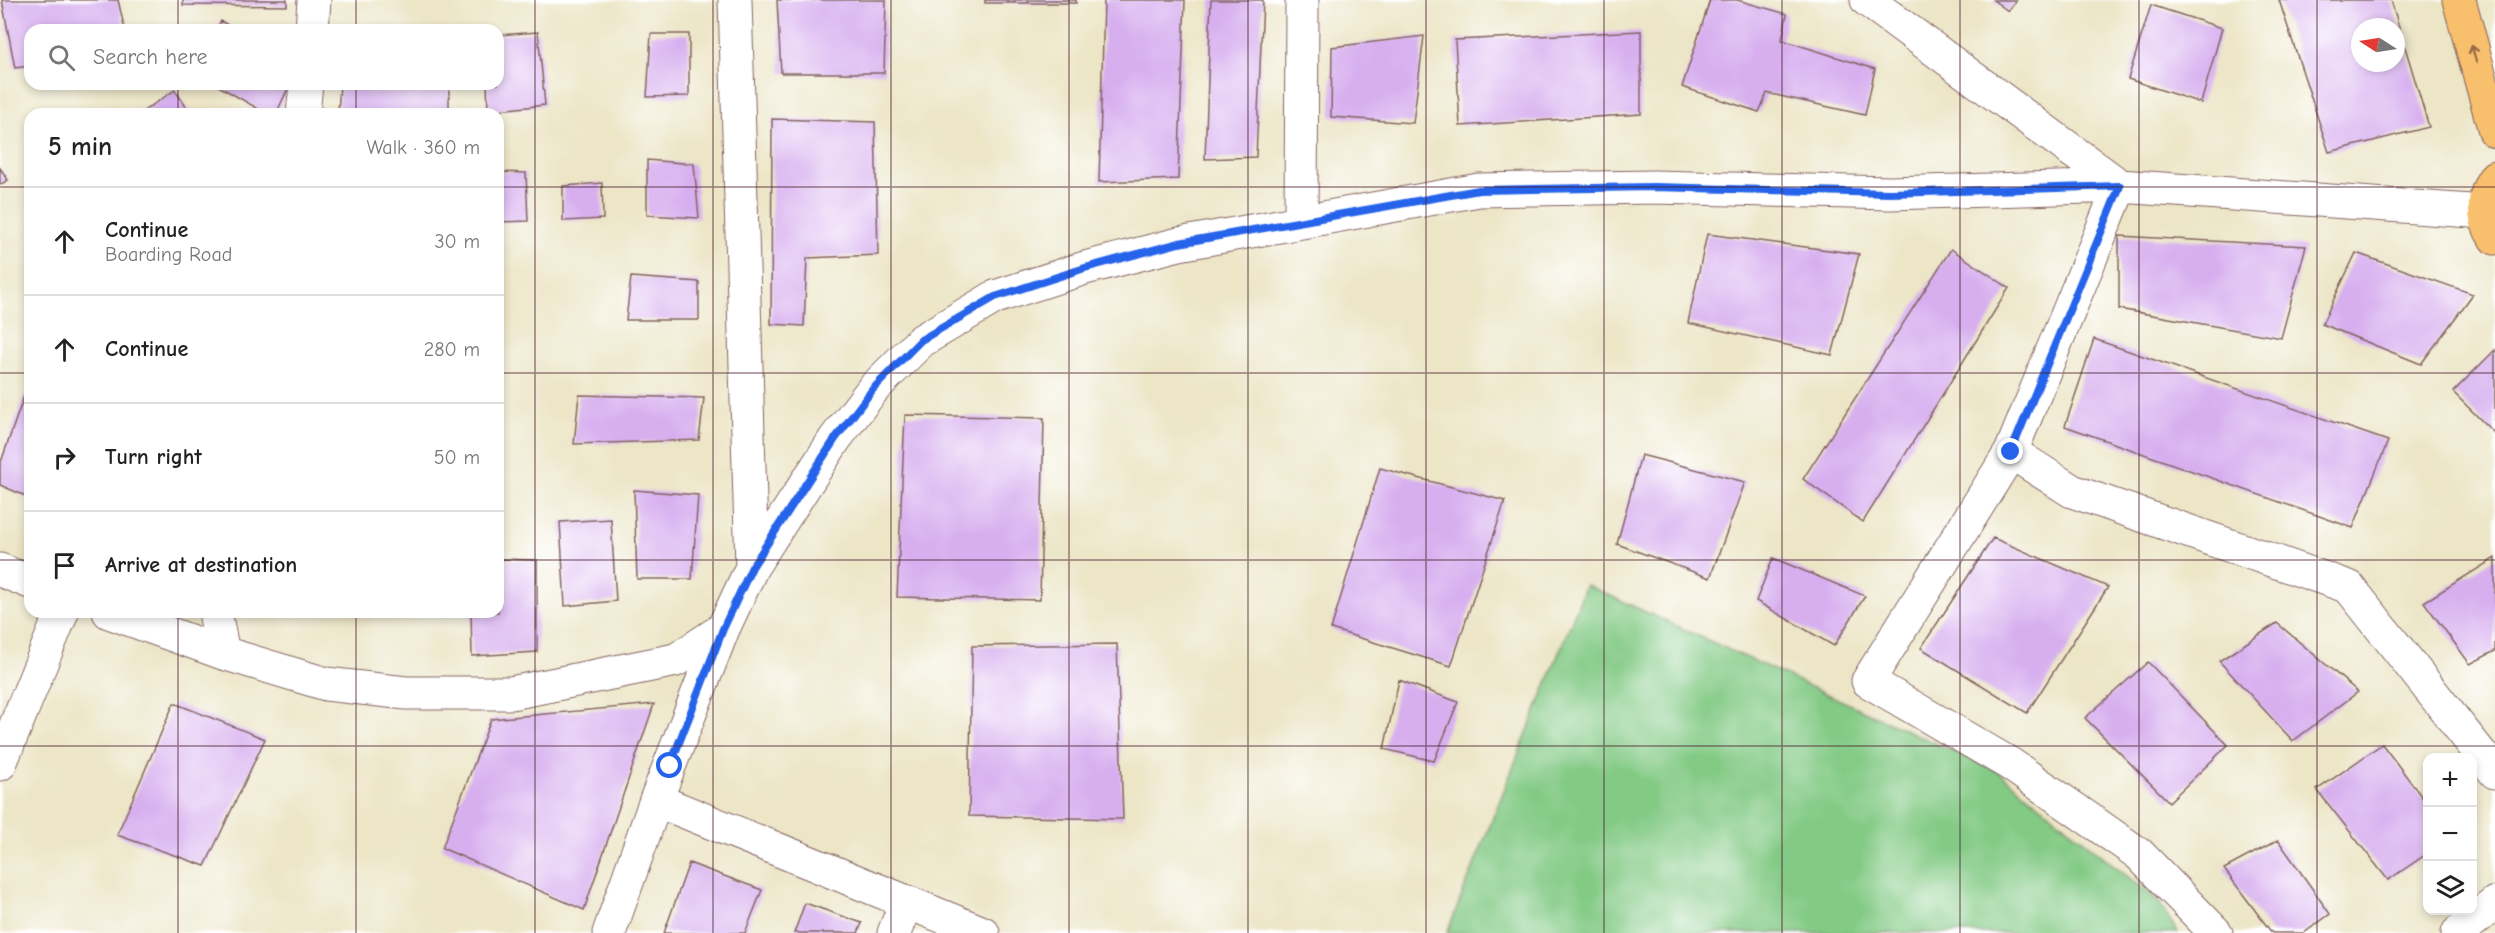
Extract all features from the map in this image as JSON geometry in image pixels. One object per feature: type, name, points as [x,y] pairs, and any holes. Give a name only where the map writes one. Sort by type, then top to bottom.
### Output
[{"type":"main road","points":[[2459,0],[2495,131]]},
{"type":"main road","points":[[2490,225],[2487,195],[2495,177]]},
{"type":"street","points":[[312,24],[314,0]]},
{"type":"street","points":[[735,0],[752,567]]},
{"type":"street","points":[[1300,221],[1302,0]]},
{"type":"street","points":[[1867,0],[2120,186]]},
{"type":"street","points":[[304,108],[305,90]]},
{"type":"street","points":[[2120,186],[2011,452],[1868,681],[2010,764],[2139,854],[2216,933]]},
{"type":"street","points":[[609,933],[656,800],[723,629],[752,567],[835,439],[873,389],[921,340],[995,297],[1085,268],[1179,243],[1479,190],[1654,187],[1890,193],[2120,186],[2490,225]]},
{"type":"street","points":[[2011,452],[2072,491],[2349,587],[2495,772]]},
{"type":"street","points":[[0,570],[24,580]]},
{"type":"street","points":[[0,764],[60,618]]},
{"type":"street","points":[[126,618],[223,653],[326,684],[406,693],[511,693],[676,660],[723,629]]},
{"type":"street","points":[[216,618],[223,653]]},
{"type":"street","points":[[656,800],[983,933]]},
{"type":"street","points":[[894,933],[906,903]]},
{"type":"street","points":[[2458,933],[2495,903]]},
{"type":"green space","points":[[1586,585],[1999,772],[2158,901],[2178,933],[1447,933]]},
{"type":"building","points":[[2,0],[118,0],[124,24],[24,24],[24,67],[15,68]]},
{"type":"building","points":[[183,0],[287,0],[287,6],[183,5]]},
{"type":"building","points":[[777,0],[886,0],[884,73],[781,73]]},
{"type":"building","points":[[985,0],[1076,0],[1076,3],[985,3]]},
{"type":"building","points":[[1104,0],[1185,0],[1178,179],[1099,182]]},
{"type":"building","points":[[1211,0],[1263,0],[1256,157],[1205,159]]},
{"type":"building","points":[[1710,0],[1737,0],[1787,14],[1782,40],[1875,69],[1865,115],[1767,93],[1759,112],[1682,87]]},
{"type":"building","points":[[1993,0],[2017,0],[2008,11]]},
{"type":"building","points":[[2279,0],[2391,0],[2396,18],[2351,18],[2351,72],[2405,72],[2405,47],[2429,127],[2329,152]]},
{"type":"building","points":[[2151,5],[2222,28],[2201,103],[2128,79]]},
{"type":"building","points":[[1641,31],[1641,114],[1460,126],[1455,40]]},
{"type":"building","points":[[538,32],[545,105],[504,109],[488,108],[487,90],[504,90],[504,35]]},
{"type":"building","points":[[651,34],[689,34],[689,96],[647,97]]},
{"type":"building","points":[[1424,36],[1413,123],[1331,117],[1332,47]]},
{"type":"building","points":[[175,90],[187,108],[148,108]]},
{"type":"building","points":[[225,90],[287,90],[279,108],[257,108]]},
{"type":"building","points":[[340,90],[449,90],[449,108],[338,108]]},
{"type":"building","points":[[772,119],[875,122],[878,255],[807,258],[804,326],[771,324]]},
{"type":"building","points":[[647,160],[694,164],[699,218],[647,215]]},
{"type":"building","points":[[0,168],[8,180],[0,185]]},
{"type":"building","points":[[504,172],[526,173],[528,221],[504,222]]},
{"type":"building","points":[[602,183],[603,219],[563,221],[563,186]]},
{"type":"building","points":[[1707,234],[1859,254],[1832,355],[1688,323]]},
{"type":"building","points":[[2119,236],[2306,246],[2281,338],[2119,309]]},
{"type":"building","points":[[1951,249],[2009,288],[1863,522],[1803,479]]},
{"type":"building","points":[[2356,253],[2473,294],[2421,364],[2322,324]]},
{"type":"building","points":[[631,277],[699,282],[699,320],[626,320]]},
{"type":"building","points":[[2094,339],[2388,441],[2353,528],[2065,426]]},
{"type":"building","points":[[2495,350],[2495,434],[2453,392]]},
{"type":"building","points":[[579,395],[704,398],[699,440],[574,444]]},
{"type":"building","points":[[24,396],[24,495],[0,485],[0,465]]},
{"type":"building","points":[[905,415],[1044,418],[1040,600],[897,597]]},
{"type":"building","points":[[1641,455],[1745,482],[1710,578],[1617,544]]},
{"type":"building","points":[[1380,468],[1505,501],[1451,666],[1331,629]]},
{"type":"building","points":[[634,490],[698,495],[692,579],[637,579]]},
{"type":"building","points":[[611,519],[616,601],[565,606],[560,522]]},
{"type":"building","points":[[1993,538],[2108,587],[2027,713],[1921,648]]},
{"type":"building","points":[[1773,558],[1865,596],[1834,646],[1756,601]]},
{"type":"building","points":[[2495,558],[2495,651],[2470,664],[2424,602]]},
{"type":"building","points":[[504,559],[537,560],[537,652],[472,656],[471,618],[504,618]]},
{"type":"building","points":[[2277,623],[2358,692],[2293,741],[2219,661]]},
{"type":"building","points":[[1117,644],[1123,819],[969,816],[972,646]]},
{"type":"building","points":[[2148,662],[2228,745],[2169,802],[2085,718]]},
{"type":"building","points":[[1399,680],[1458,702],[1434,761],[1384,749]]},
{"type":"building","points":[[174,703],[265,739],[205,866],[117,835]]},
{"type":"building","points":[[654,704],[584,910],[442,848],[491,719]]},
{"type":"building","points":[[2382,744],[2423,798],[2423,856],[2388,880],[2317,790]]},
{"type":"building","points":[[2278,840],[2330,914],[2304,933],[2272,933],[2224,869]]},
{"type":"building","points":[[689,863],[762,890],[745,933],[664,933]]},
{"type":"building","points":[[805,903],[862,923],[858,933],[794,933]]},
{"type":"route","points":[[670,766],[723,629],[752,567],[835,439],[873,389],[921,340],[995,297],[1085,268],[1179,243],[1479,190],[1654,187],[1890,193],[2120,186],[2011,452]]}]
